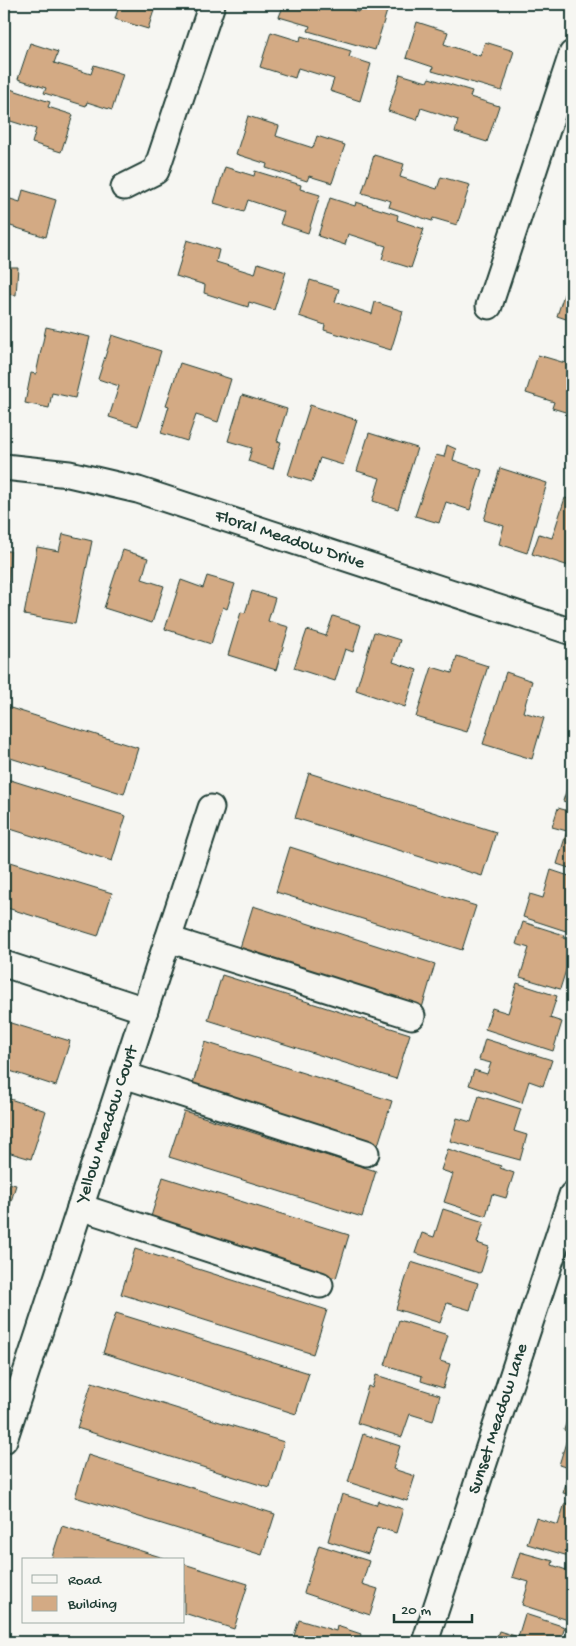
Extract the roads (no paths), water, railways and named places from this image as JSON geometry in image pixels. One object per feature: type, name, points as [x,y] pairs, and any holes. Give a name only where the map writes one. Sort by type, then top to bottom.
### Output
[{"type":"street","points":[[124,187],[156,171],[212,4]]},
{"type":"street","points":[[489,306],[572,54]]},
{"type":"street","name":"Floral Meadow Drive","points":[[4,467],[69,474],[138,490],[572,632]]},
{"type":"street","name":"Yellow Meadow Court","points":[[4,1440],[211,808]]},
{"type":"street","points":[[168,939],[412,1016]]},
{"type":"street","points":[[4,964],[145,1010]]},
{"type":"street","points":[[124,1074],[366,1153]]},
{"type":"street","name":"Sunset Meadow Lane","points":[[425,1642],[572,1195]]},
{"type":"street","points":[[80,1207],[320,1285]]}]
